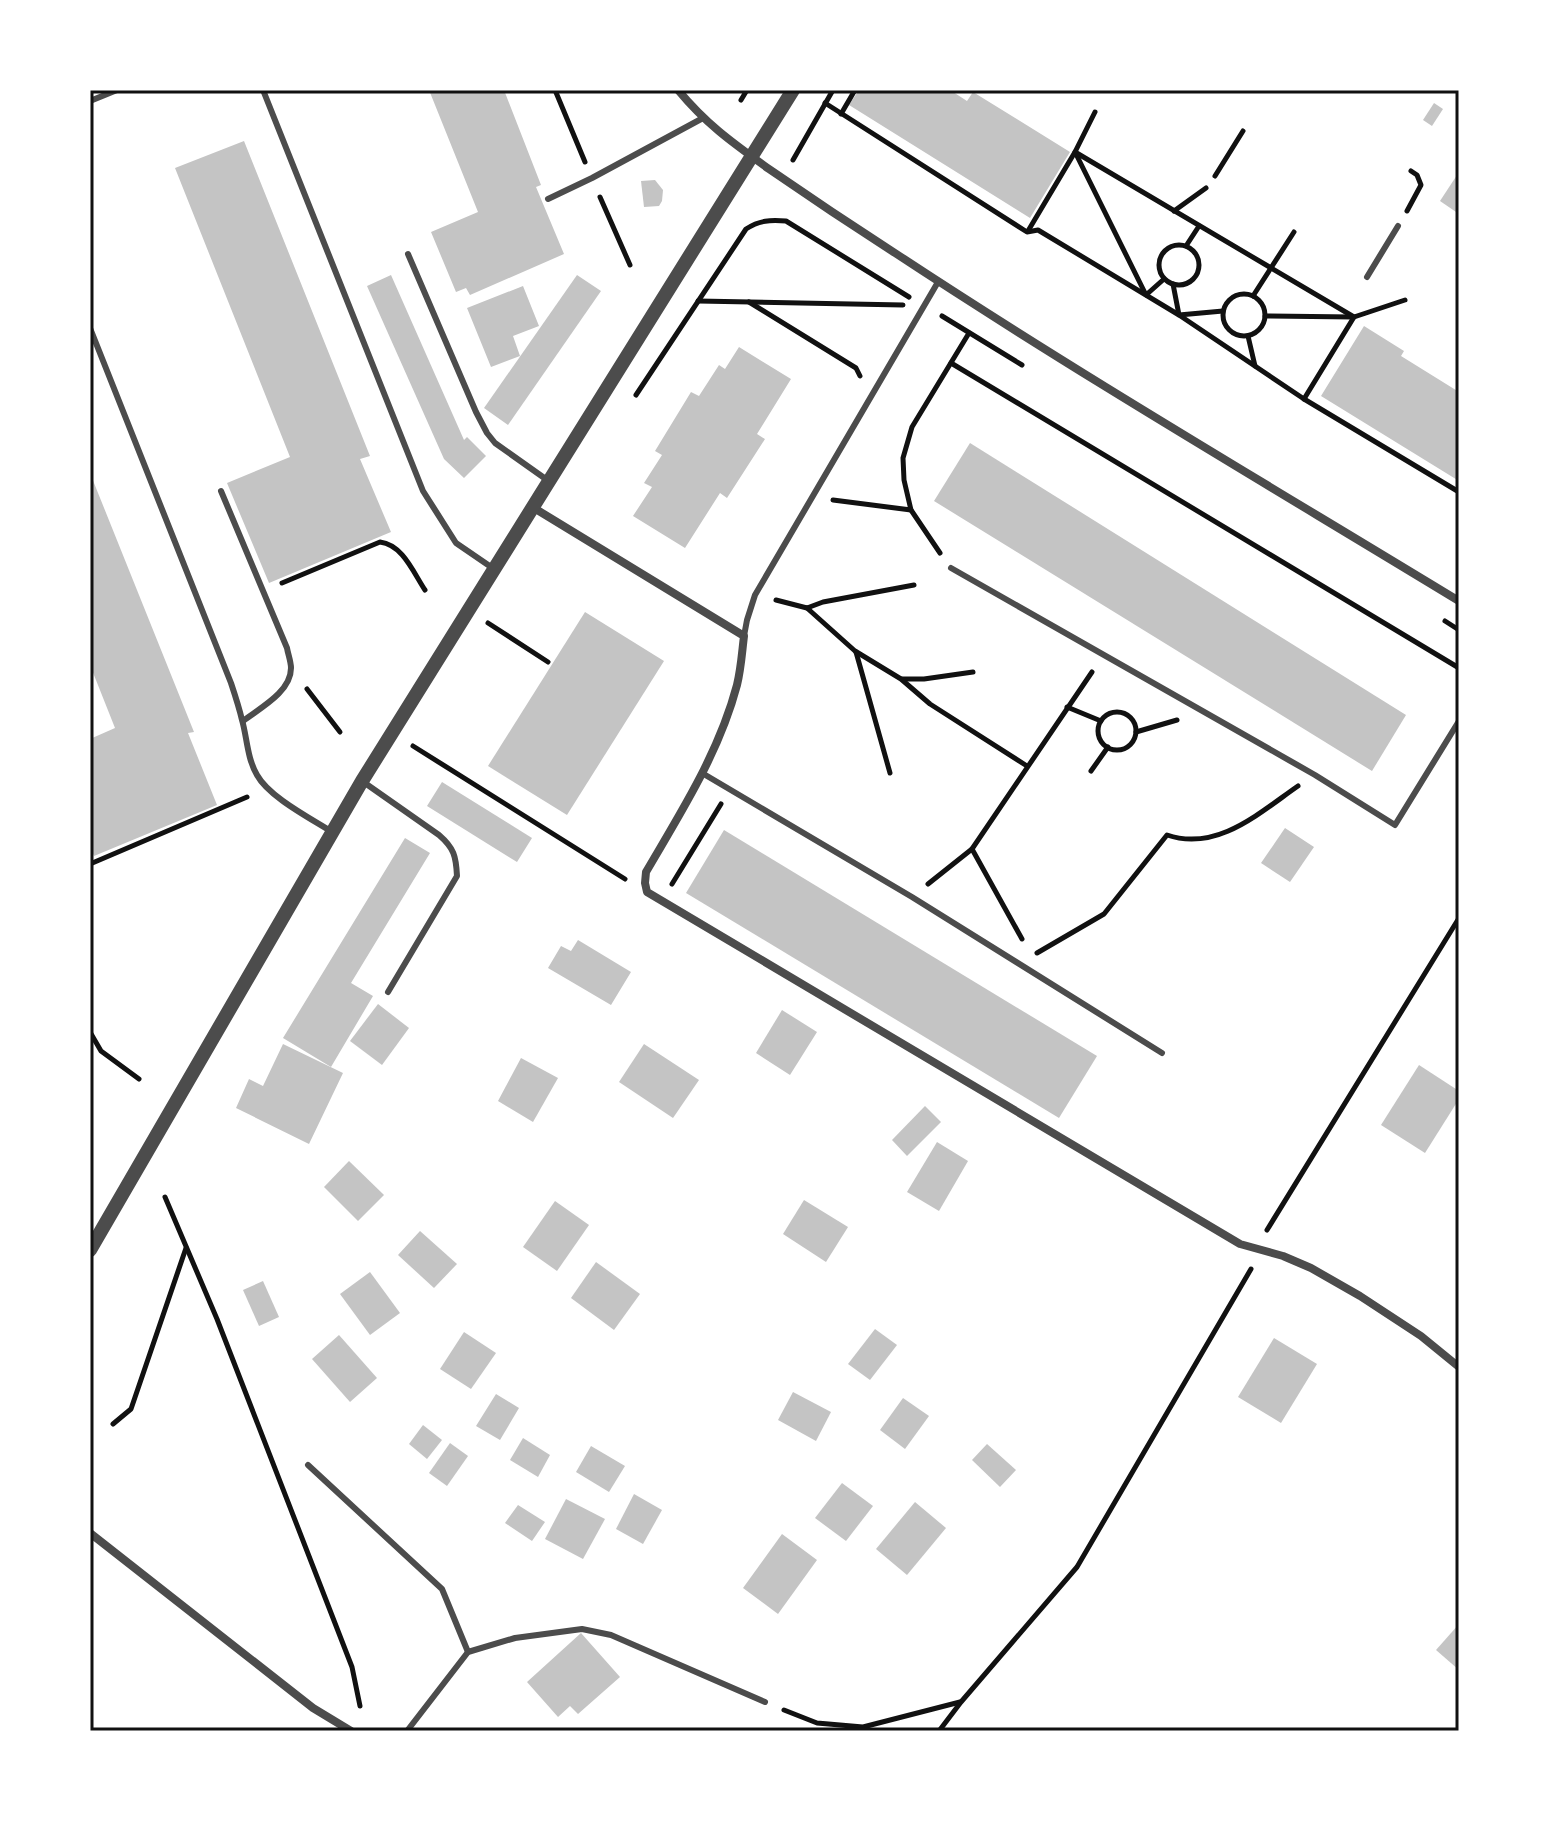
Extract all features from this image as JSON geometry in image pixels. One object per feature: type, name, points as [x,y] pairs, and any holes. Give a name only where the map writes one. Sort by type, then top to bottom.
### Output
[{"type":"street","points":[[678,90],[718,132],[938,282],[1459,601]]},
{"type":"street","points":[[90,1250],[362,781],[791,94]]},
{"type":"street","points":[[534,508],[744,636],[738,682],[727,718],[702,773],[646,872],[647,892],[1240,1244],[1283,1256],[1311,1268],[1360,1296],[1421,1336],[1459,1367]]},
{"type":"street","points":[[90,1533],[313,1708],[351,1731]]},
{"type":"lane","points":[[90,101],[117,90]]},
{"type":"lane","points":[[263,90],[423,491],[456,543],[494,569]]},
{"type":"lane","points":[[548,199],[703,118]]},
{"type":"lane","points":[[1367,277],[1398,226]]},
{"type":"lane","points":[[408,254],[487,433],[495,443],[550,482]]},
{"type":"lane","points":[[744,636],[755,595],[938,282]]},
{"type":"lane","points":[[90,328],[231,683],[256,774],[267,788],[332,832]]},
{"type":"lane","points":[[221,491],[287,648],[291,669],[287,684],[243,721]]},
{"type":"lane","points":[[951,568],[1315,775],[1395,825],[1459,721]]},
{"type":"lane","points":[[702,773],[912,897],[1162,1053]]},
{"type":"lane","points":[[362,781],[439,835],[450,845],[456,859],[457,876],[388,992]]},
{"type":"lane","points":[[308,1465],[442,1589],[468,1652]]},
{"type":"lane","points":[[407,1731],[468,1652],[515,1638],[582,1629],[611,1635],[765,1702]]},
{"type":"path","points":[[741,100],[747,90]]},
{"type":"path","points":[[791,165],[833,90]]},
{"type":"path","points":[[841,114],[855,90]]},
{"type":"path","points":[[825,103],[1027,232],[1038,230],[1179,315],[1304,399],[1459,492]]},
{"type":"path","points":[[1027,232],[1095,112]]},
{"type":"path","points":[[1215,176],[1243,131]]},
{"type":"path","points":[[1075,152],[1354,317]]},
{"type":"path","points":[[1075,152],[1146,295]]},
{"type":"path","points":[[1398,226],[1421,185],[1417,175],[1411,171]]},
{"type":"path","points":[[1174,211],[1206,188]]},
{"type":"path","points":[[1186,246],[1199,226]]},
{"type":"path","points":[[1253,296],[1294,232]]},
{"type":"path","points":[[1172,246],[1186,246],[1198,261],[1197,274],[1188,283],[1173,284],[1160,274],[1162,254],[1172,246]]},
{"type":"path","points":[[1146,295],[1164,279]]},
{"type":"path","points":[[1173,284],[1179,315]]},
{"type":"path","points":[[1244,293],[1253,296],[1262,303],[1265,316],[1260,329],[1248,336],[1240,336],[1228,329],[1223,311],[1231,297],[1244,293]]},
{"type":"path","points":[[1265,316],[1354,317],[1405,300]]},
{"type":"path","points":[[698,301],[924,305]]},
{"type":"path","points":[[749,302],[856,368],[860,385]]},
{"type":"path","points":[[1179,315],[1223,311]]},
{"type":"path","points":[[1304,399],[1354,317]]},
{"type":"path","points":[[951,568],[911,510],[903,458],[912,427],[969,333]]},
{"type":"path","points":[[1248,336],[1255,366]]},
{"type":"path","points":[[951,363],[1459,668]]},
{"type":"path","points":[[812,497],[911,510]]},
{"type":"path","points":[[263,591],[380,542],[389,543],[400,551],[425,590]]},
{"type":"path","points":[[807,608],[823,602],[914,585]]},
{"type":"path","points":[[755,595],[807,608],[855,651],[1027,766]]},
{"type":"path","points":[[487,623],[548,662]]},
{"type":"path","points":[[855,651],[890,773]]},
{"type":"path","points":[[912,897],[972,849],[1104,655]]},
{"type":"path","points":[[291,669],[340,732]]},
{"type":"path","points":[[901,679],[973,672]]},
{"type":"path","points":[[1067,707],[1101,721]]},
{"type":"path","points":[[1136,732],[1174,722],[1195,707]]},
{"type":"path","points":[[1110,713],[1123,713],[1133,720],[1136,732],[1131,744],[1114,750],[1103,744],[1098,733],[1101,721],[1110,713]]},
{"type":"path","points":[[412,746],[647,892]]},
{"type":"path","points":[[1091,771],[1108,747]]},
{"type":"path","points":[[1031,956],[1104,914],[1167,835],[1182,840],[1208,838],[1234,830],[1315,775]]},
{"type":"path","points":[[90,864],[267,788]]},
{"type":"path","points":[[661,901],[729,789]]},
{"type":"path","points":[[972,849],[1024,943]]},
{"type":"path","points":[[939,1731],[1077,1567],[1251,1268],[1256,1248],[1459,918]]},
{"type":"path","points":[[90,1032],[101,1051],[139,1079]]},
{"type":"path","points":[[165,1197],[217,1319],[352,1667],[360,1706]]},
{"type":"path","points":[[113,1424],[131,1409],[186,1247]]},
{"type":"path","points":[[765,1702],[817,1723],[863,1727],[961,1702]]},
{"type":"building","points":[[429,90],[504,90],[541,185],[536,187],[564,254],[470,295],[466,288],[456,292],[431,232],[478,212]]},
{"type":"building","points":[[859,90],[950,90],[967,101],[973,92],[1070,152],[1030,218],[849,105]]},
{"type":"building","points":[[1434,103],[1443,109],[1432,126],[1423,120]]},
{"type":"building","points":[[244,141],[370,456],[360,459],[391,532],[269,583],[227,483],[290,457],[175,168]]},
{"type":"building","points":[[1459,172],[1459,214],[1440,201]]},
{"type":"building","points":[[655,180],[663,190],[662,201],[659,206],[644,207],[641,181]]},
{"type":"building","points":[[391,275],[464,440],[467,437],[486,456],[464,478],[444,459],[367,286]]},
{"type":"building","points":[[577,275],[601,291],[508,425],[484,408]]},
{"type":"building","points":[[523,286],[539,326],[513,336],[520,356],[491,367],[467,308]]},
{"type":"building","points":[[1364,326],[1404,351],[1401,356],[1459,392],[1459,481],[1321,396]]},
{"type":"building","points":[[739,347],[791,379],[757,434],[765,439],[727,498],[720,493],[685,548],[633,516],[652,487],[644,483],[662,455],[655,451],[691,392],[699,396],[719,365],[725,369]]},
{"type":"building","points":[[970,443],[1406,715],[1372,771],[934,501]]},
{"type":"building","points":[[90,473],[194,732],[188,733],[217,805],[94,856],[90,847],[90,739],[115,728],[90,665]]},
{"type":"building","points":[[585,612],[664,661],[567,815],[488,766]]},
{"type":"building","points":[[442,782],[532,838],[517,862],[427,806]]},
{"type":"building","points":[[1285,828],[1314,847],[1290,882],[1261,863]]},
{"type":"building","points":[[724,830],[1097,1056],[1059,1118],[686,893]]},
{"type":"building","points":[[405,838],[430,853],[351,983],[373,996],[331,1067],[283,1038]]},
{"type":"building","points":[[578,940],[631,972],[611,1005],[548,968],[561,946],[571,951]]},
{"type":"building","points":[[378,1004],[409,1028],[382,1065],[350,1041]]},
{"type":"building","points":[[782,1010],[817,1032],[790,1075],[756,1053]]},
{"type":"building","points":[[283,1044],[343,1073],[309,1144],[236,1108],[249,1079],[263,1086]]},
{"type":"building","points":[[644,1044],[699,1080],[673,1118],[619,1082]]},
{"type":"building","points":[[521,1058],[558,1078],[533,1122],[498,1101]]},
{"type":"building","points":[[1419,1065],[1459,1091],[1459,1099],[1425,1153],[1381,1125]]},
{"type":"building","points":[[925,1106],[941,1122],[907,1156],[892,1140]]},
{"type":"building","points":[[937,1142],[968,1161],[939,1211],[907,1192]]},
{"type":"building","points":[[349,1161],[384,1195],[358,1221],[324,1187]]},
{"type":"building","points":[[804,1200],[848,1227],[826,1262],[783,1234]]},
{"type":"building","points":[[555,1201],[589,1225],[557,1271],[523,1247]]},
{"type":"building","points":[[420,1231],[457,1264],[434,1288],[398,1255]]},
{"type":"building","points":[[596,1262],[640,1294],[614,1330],[571,1298]]},
{"type":"building","points":[[370,1272],[400,1313],[370,1335],[340,1294]]},
{"type":"building","points":[[263,1281],[279,1317],[259,1326],[243,1290]]},
{"type":"building","points":[[875,1329],[897,1345],[870,1380],[848,1364]]},
{"type":"building","points":[[464,1332],[496,1353],[471,1389],[440,1369]]},
{"type":"building","points":[[339,1335],[377,1378],[350,1402],[312,1359]]},
{"type":"building","points":[[1274,1338],[1317,1364],[1281,1423],[1238,1397]]},
{"type":"building","points":[[793,1392],[831,1412],[816,1441],[778,1420]]},
{"type":"building","points":[[496,1394],[519,1408],[500,1440],[476,1426]]},
{"type":"building","points":[[903,1398],[929,1416],[905,1449],[880,1430]]},
{"type":"building","points":[[423,1425],[442,1440],[427,1459],[409,1444]]},
{"type":"building","points":[[523,1438],[550,1455],[538,1477],[510,1460]]},
{"type":"building","points":[[450,1443],[468,1456],[447,1486],[429,1473]]},
{"type":"building","points":[[987,1444],[1016,1470],[1000,1487],[972,1460]]},
{"type":"building","points":[[591,1446],[625,1466],[609,1492],[576,1472]]},
{"type":"building","points":[[842,1483],[873,1506],[846,1541],[815,1518]]},
{"type":"building","points":[[634,1494],[662,1510],[643,1544],[616,1529]]},
{"type":"building","points":[[566,1499],[605,1519],[583,1559],[545,1539]]},
{"type":"building","points":[[915,1502],[946,1528],[907,1575],[876,1549]]},
{"type":"building","points":[[518,1505],[545,1522],[532,1541],[505,1523]]},
{"type":"building","points":[[782,1534],[817,1560],[778,1614],[743,1588]]},
{"type":"building","points":[[1459,1624],[1459,1670],[1436,1650]]},
{"type":"building","points":[[581,1633],[620,1677],[578,1714],[570,1706],[558,1717],[527,1682]]}]
